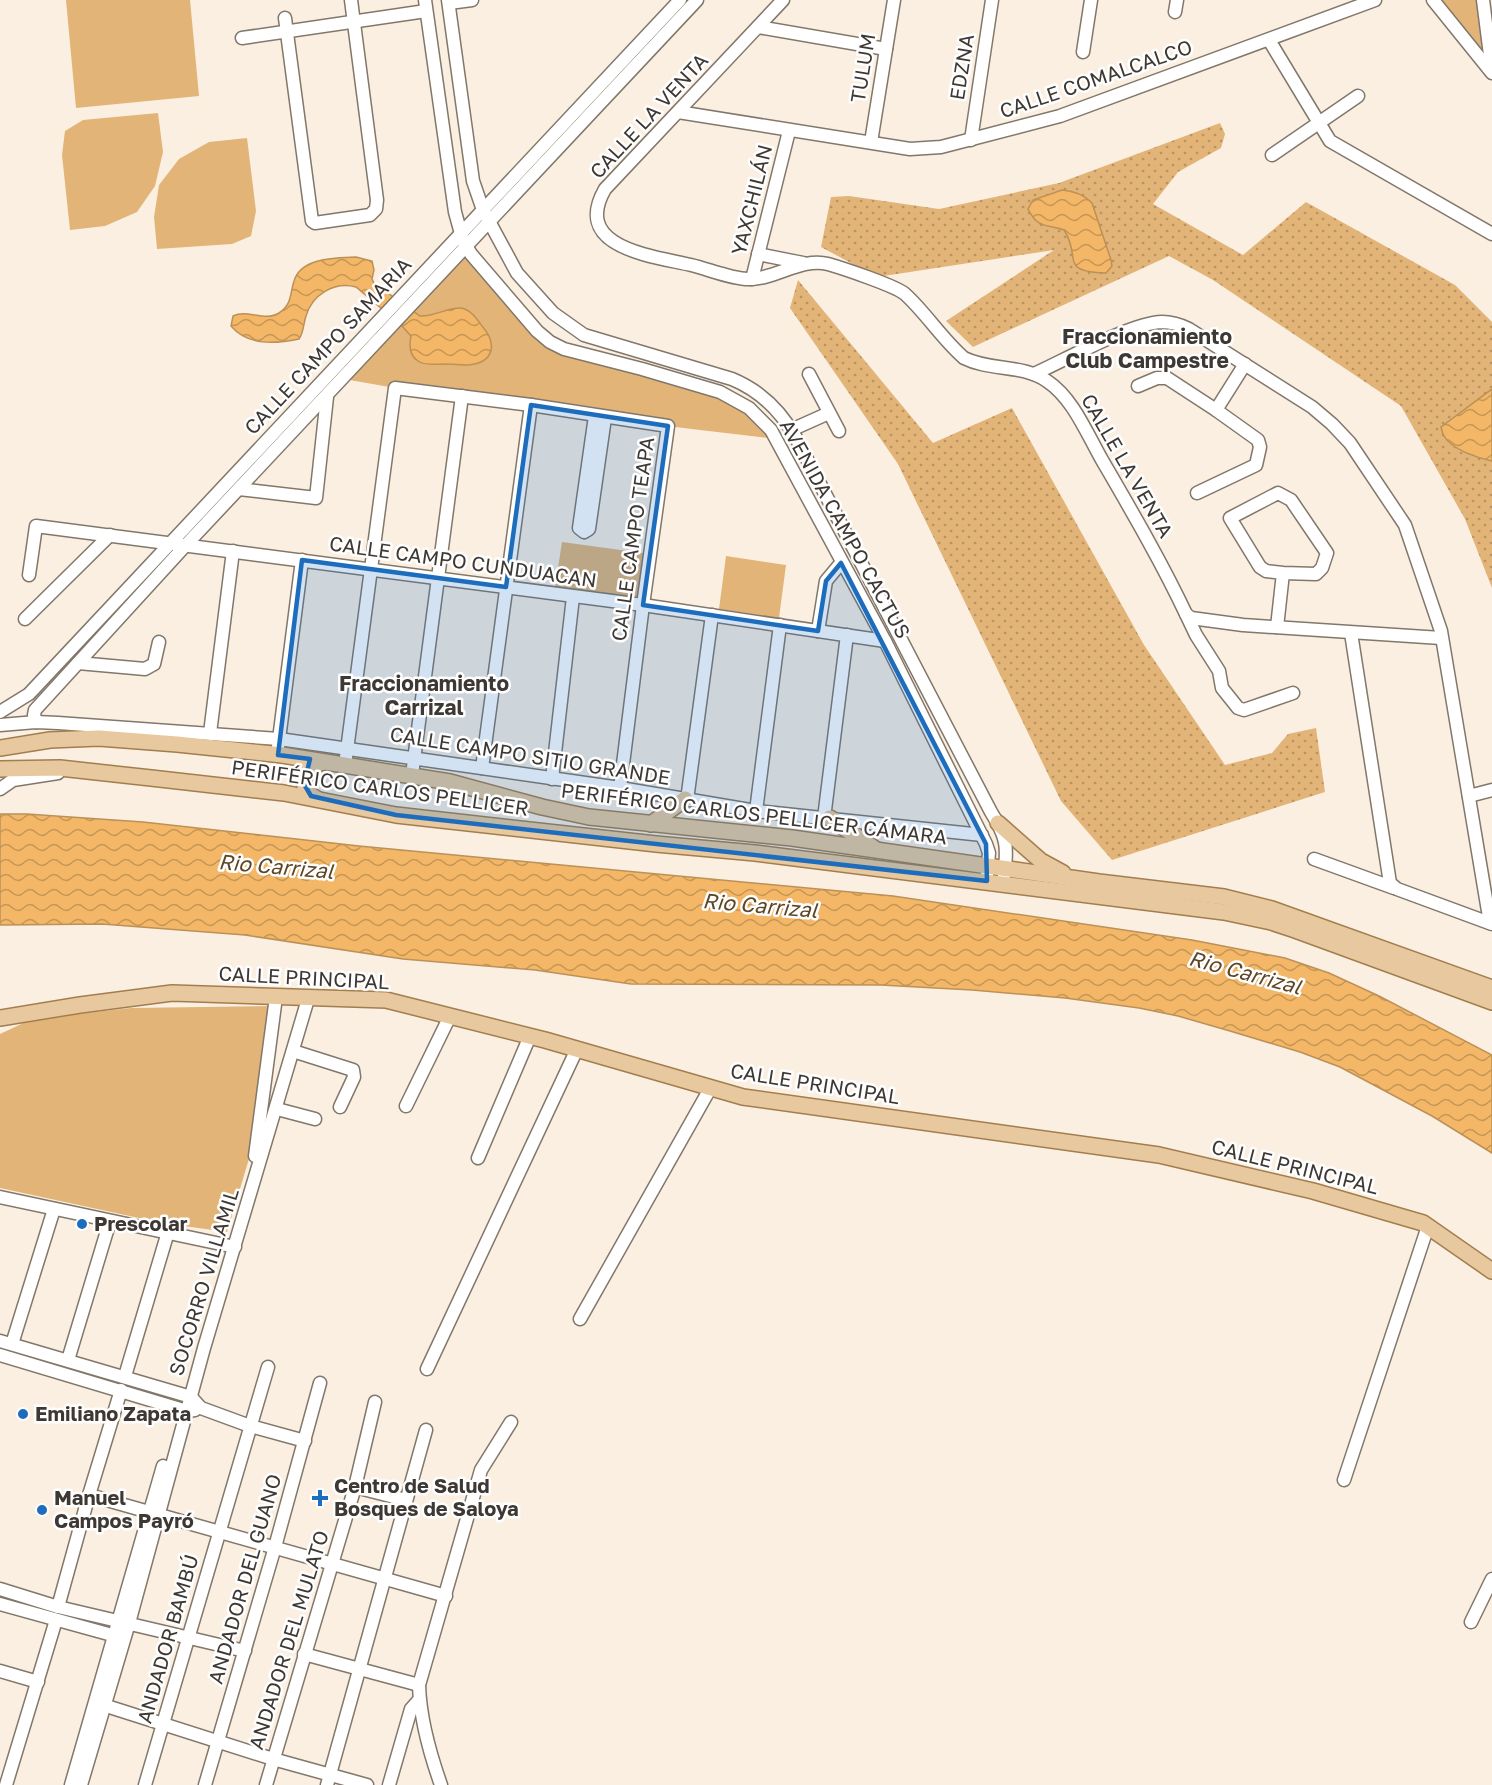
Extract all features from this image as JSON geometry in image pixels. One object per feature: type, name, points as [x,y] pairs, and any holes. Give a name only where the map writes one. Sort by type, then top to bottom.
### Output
[{"type":"main road","name":"PERIFÉRICO CARLOS PELLICER CÁMARA","points":[[0,748],[50,740],[99,738],[279,750],[324,762],[450,782],[579,815],[792,838],[877,851],[987,873]]},
{"type":"main road","points":[[279,750],[292,762],[298,772],[294,790],[284,793]]},
{"type":"main road","points":[[316,799],[307,793],[304,778],[309,768],[324,762]]},
{"type":"main road","name":"PERIFÉRICO CARLOS PELLICER","points":[[0,769],[30,767],[82,771],[284,793],[396,815],[656,844],[987,873],[1224,912],[1271,922],[1492,1002]]},
{"type":"main road","points":[[651,824],[686,800]]},
{"type":"main road","points":[[827,818],[877,851]]},
{"type":"main road","points":[[998,823],[1041,861],[1074,879]]},
{"type":"main road","points":[[1004,876],[1074,879],[1248,902],[1492,987]]},
{"type":"main road","name":"CALLE PRINCIPAL","points":[[5,1017],[172,993],[386,1000],[530,1036],[744,1097],[1159,1155],[1312,1191],[1423,1223],[1492,1272]]},
{"type":"main road","points":[[0,1003],[5,1017],[0,1029]]},
{"type":"street","points":[[286,25],[312,221],[315,223],[370,215],[376,209],[377,200],[351,0]]},
{"type":"street","points":[[472,0],[449,2],[471,174],[487,216],[517,273],[546,306],[573,329],[593,338],[742,383],[761,395],[779,412],[792,430],[998,823],[1006,841],[1004,876]]},
{"type":"street","name":"CALLE CAMPO SAMARIA","points":[[36,722],[34,710],[466,247],[487,216],[680,0]]},
{"type":"street","name":"CALLE CAMPO SAMARIA","points":[[0,712],[29,694],[461,234],[487,216],[697,0]]},
{"type":"street","name":"CALLE LA VENTA","points":[[783,0],[605,189],[598,204],[598,225],[609,240],[632,251],[752,279],[816,262],[828,264],[899,290],[964,358],[976,363],[1034,374],[1047,381],[1058,389],[1077,416],[1142,529],[1196,635],[1219,671],[1222,688],[1238,708],[1244,710],[1293,693]]},
{"type":"street","name":"TULUM","points":[[871,142],[894,0]]},
{"type":"street","name":"EDZNA","points":[[971,140],[992,0]]},
{"type":"street","points":[[1083,52],[1091,0]]},
{"type":"street","name":"CALLE COMALCALCO","points":[[678,112],[789,131],[922,149],[941,147],[1060,116],[1375,0]]},
{"type":"street","points":[[1433,0],[1492,73]]},
{"type":"street","points":[[1483,0],[1492,73]]},
{"type":"street","points":[[242,38],[286,25],[354,22],[426,5]]},
{"type":"street","name":"AVENIDA CAMPO CACTUS","points":[[426,5],[454,212],[466,247],[519,311],[550,342],[564,349],[708,388],[731,397],[757,415],[776,438],[841,563],[885,641],[988,848],[987,873]]},
{"type":"street","points":[[758,27],[886,49]]},
{"type":"street","points":[[1269,40],[1330,141],[1492,234]]},
{"type":"street","points":[[1272,155],[1358,96]]},
{"type":"street","name":"YAXCHILÁN","points":[[752,279],[789,131]]},
{"type":"street","points":[[758,254],[807,264]]},
{"type":"street","points":[[1034,374],[1134,329],[1163,322],[1177,324],[1189,329],[1312,407],[1332,424],[1350,443],[1405,525],[1439,625],[1491,923],[1314,859]]},
{"type":"street","points":[[1216,410],[1245,364]]},
{"type":"street","points":[[809,374],[839,431]]},
{"type":"street","points":[[1138,386],[1157,378],[1167,378],[1258,441],[1260,447],[1257,462],[1253,467],[1197,493]]},
{"type":"street","name":"CALLE CAMPO TEAPA","points":[[372,569],[395,388],[531,405],[668,426],[620,788]]},
{"type":"street","points":[[239,489],[316,498],[327,396]]},
{"type":"street","points":[[412,775],[462,396]]},
{"type":"street","points":[[482,768],[531,405]]},
{"type":"street","points":[[792,430],[829,413]]},
{"type":"street","points":[[600,417],[590,529],[584,532],[579,528],[600,417]]},
{"type":"street","points":[[1278,493],[1292,500],[1328,554],[1322,568],[1316,574],[1283,573],[1266,571],[1260,567],[1230,518],[1278,493]]},
{"type":"street","name":"CALLE CAMPO CUNDUACAN","points":[[29,575],[36,526],[643,605],[885,641]]},
{"type":"street","points":[[25,619],[110,535]]},
{"type":"street","points":[[210,733],[233,551]]},
{"type":"street","points":[[279,750],[302,560]]},
{"type":"street","points":[[818,631],[826,581],[841,563]]},
{"type":"street","points":[[345,765],[372,569]]},
{"type":"street","points":[[1277,627],[1283,573]]},
{"type":"street","points":[[552,779],[573,597]]},
{"type":"street","points":[[1186,614],[1195,619],[1277,627],[1441,638]]},
{"type":"street","points":[[686,800],[712,615]]},
{"type":"street","points":[[756,811],[780,626]]},
{"type":"street","points":[[1352,633],[1389,880],[1397,889]]},
{"type":"street","points":[[827,818],[848,635]]},
{"type":"street","points":[[78,663],[145,669],[154,664],[159,642]]},
{"type":"street","name":"CALLE CAMPO SITIO GRANDE","points":[[0,724],[36,722],[210,733],[279,750],[348,748],[620,788],[756,811],[982,835]]},
{"type":"street","points":[[0,789],[13,780],[82,771]]},
{"type":"street","points":[[1469,795],[1492,790]]},
{"type":"street","name":"SOCORRO VILLAMIL","points":[[71,1785],[100,1704],[232,1246],[257,1148],[276,997]]},
{"type":"street","name":"SOCORRO VILLAMIL","points":[[232,1246],[277,1109],[308,999]]},
{"type":"street","points":[[406,1107],[450,1017]]},
{"type":"street","points":[[478,1158],[530,1036]]},
{"type":"street","points":[[428,1369],[577,1049]]},
{"type":"street","points":[[293,1051],[353,1070],[354,1077],[340,1107]]},
{"type":"street","points":[[580,1319],[711,1087]]},
{"type":"street","points":[[277,1109],[315,1119]]},
{"type":"street","points":[[0,1197],[232,1246]]},
{"type":"street","points":[[54,1209],[6,1342],[125,1376],[188,1397],[201,1408],[250,1426],[305,1441]]},
{"type":"street","points":[[68,1360],[110,1221]]},
{"type":"street","points":[[1344,1480],[1428,1226]]},
{"type":"street","points":[[125,1376],[168,1232]]},
{"type":"street","points":[[0,1356],[184,1410],[201,1408]]},
{"type":"street","name":"ANDADOR BAMBÚ","points":[[147,1785],[268,1367]]},
{"type":"street","name":"ANDADOR DEL GUANO","points":[[205,1785],[275,1547],[320,1383]]},
{"type":"street","points":[[58,1607],[121,1390]]},
{"type":"street","name":"ANDADOR DEL MULATO","points":[[266,1785],[355,1486],[375,1402]]},
{"type":"street","points":[[441,1785],[419,1700],[419,1685],[481,1470],[511,1422]]},
{"type":"street","points":[[328,1780],[426,1430]]},
{"type":"street","points":[[355,1486],[406,1500]]},
{"type":"street","points":[[89,1495],[446,1596]]},
{"type":"street","points":[[1471,1622],[1492,1579]]},
{"type":"street","points":[[0,1589],[58,1607],[245,1651]]},
{"type":"street","points":[[0,1606],[120,1637]]},
{"type":"street","points":[[6,1785],[56,1620]]},
{"type":"street","points":[[304,1654],[419,1685]]},
{"type":"street","points":[[0,1671],[38,1682]]},
{"type":"street","points":[[389,1785],[411,1709],[419,1700]]},
{"type":"street","points":[[100,1704],[273,1759],[328,1780],[367,1785]]},
{"type":"street","name":"SOCORRO VILLAMIL","points":[[81,1785],[100,1704]]},
{"type":"highlighted area","points":[[531,405],[668,426],[643,605],[818,631],[826,581],[841,563],[986,844],[987,881],[396,815],[311,796],[304,784],[310,759],[278,755],[302,560],[506,587]]},
{"type":"shaded area","points":[[66,0],[190,0],[199,96],[76,108]]},
{"type":"shaded area","points":[[1433,0],[1483,0],[1492,72]]},
{"type":"shaded area","points":[[158,113],[163,152],[155,186],[137,212],[105,226],[70,230],[62,155],[65,131],[83,120]]},
{"type":"shaded area","points":[[1220,123],[1225,134],[1221,148],[1178,172],[1153,204],[1243,255],[1306,202],[1455,285],[1492,322],[1492,588],[1465,519],[1401,406],[1213,280],[1169,256],[973,347],[946,321],[1054,250],[877,277],[821,247],[831,197],[849,196],[939,209],[1059,183]]},
{"type":"shaded area","points":[[247,138],[256,211],[251,236],[232,244],[157,249],[154,217],[159,185],[179,159],[209,142]]},
{"type":"shaded area","points":[[466,247],[541,335],[731,397],[776,439],[505,405],[344,379]]},
{"type":"shaded area","points":[[798,280],[933,443],[1012,408],[1144,645],[1225,765],[1272,753],[1288,734],[1316,728],[1325,792],[1112,860],[1061,801],[898,464],[790,308]]},
{"type":"shaded area","points":[[562,542],[650,554],[643,605],[554,594]]},
{"type":"shaded area","points":[[726,556],[786,565],[779,618],[719,609]]},
{"type":"shaded area","points":[[271,1006],[251,1152],[227,1232],[162,1223],[0,1188],[0,1034],[32,1019],[131,1008]]},
{"type":"water","points":[[1062,190],[1085,197],[1092,203],[1111,260],[1112,266],[1106,273],[1082,270],[1076,266],[1064,230],[1039,223],[1028,209],[1033,200]]},
{"type":"water","points":[[356,257],[372,261],[374,283],[420,316],[456,308],[470,312],[476,317],[490,339],[491,351],[488,356],[478,363],[469,365],[421,363],[411,353],[411,336],[402,326],[356,287],[348,286],[325,291],[313,302],[299,339],[262,342],[245,337],[231,326],[233,316],[238,314],[268,316],[283,310],[288,303],[294,281],[304,267],[320,260]]},
{"type":"water","points":[[1492,389],[1492,461],[1453,445],[1444,436],[1441,427]]},
{"type":"water","name":"Rio Carrizal","points":[[0,814],[143,822],[359,846],[893,896],[1192,940],[1285,958],[1329,973],[1379,996],[1492,1055],[1492,1153],[1432,1116],[1340,1067],[1300,1052],[1230,1031],[1178,1016],[1139,1008],[1065,998],[881,985],[631,984],[535,970],[403,959],[245,935],[102,924],[0,925]]},
{"type":"place","name":"Prescolar","points":[[82,1224]]},
{"type":"place","name":"Emiliano Zapata","points":[[23,1414]]},
{"type":"place","name":"Centro de Salud Bosques de Saloya","points":[[320,1498]]},
{"type":"place","name":"Manuel Campos Payró","points":[[42,1510]]},
{"type":"district","name":"Fraccionamiento Club Campestre","points":[[1147,349]]},
{"type":"district","name":"Fraccionamiento Carrizal","points":[[424,696]]}]
